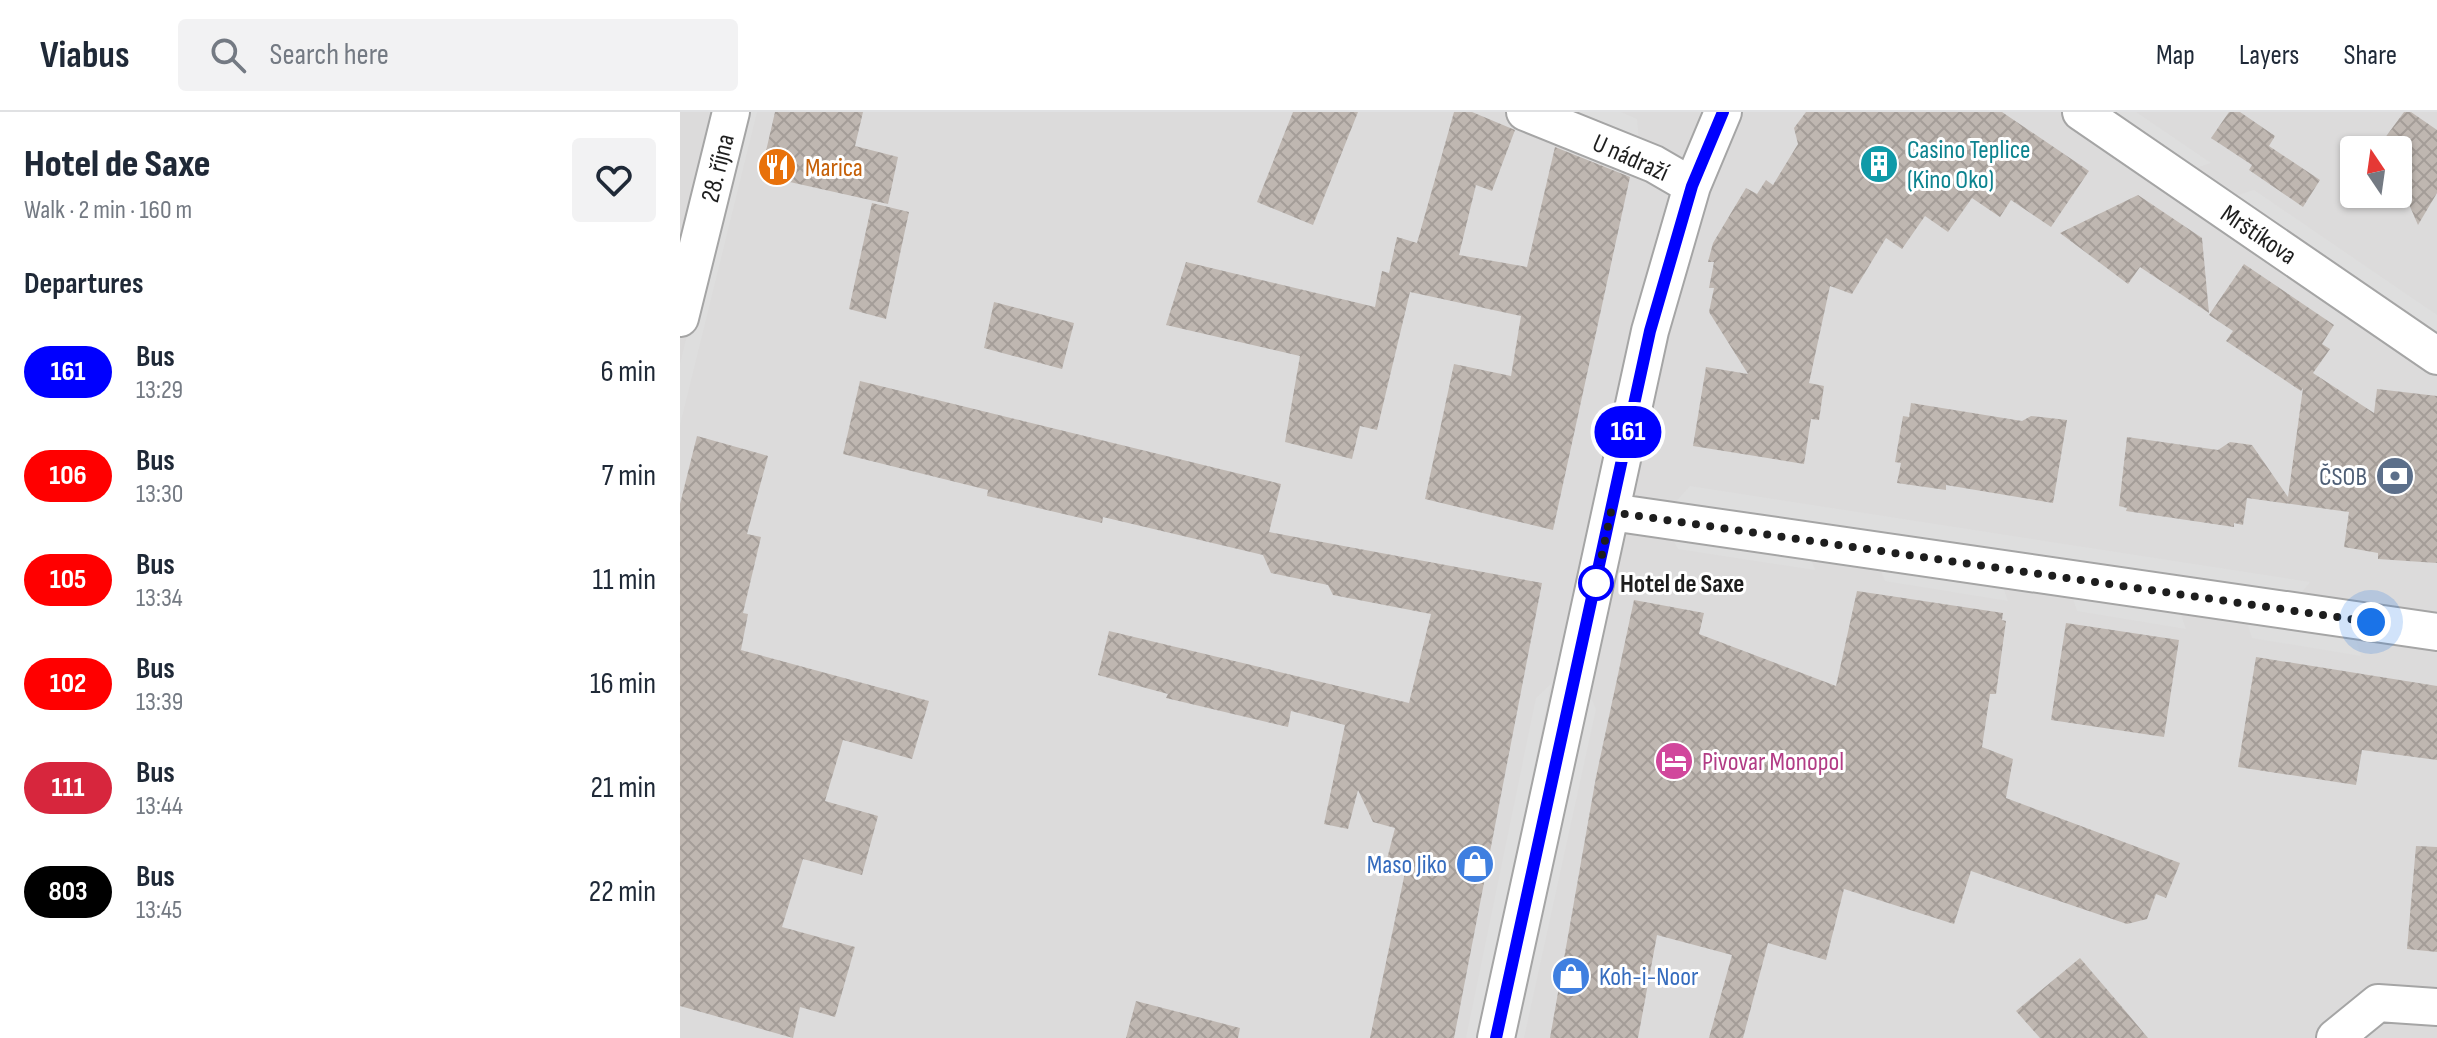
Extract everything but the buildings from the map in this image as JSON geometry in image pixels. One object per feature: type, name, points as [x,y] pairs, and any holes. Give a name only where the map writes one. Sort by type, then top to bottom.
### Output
[{"type":"street","name":"28. října","points":[[680,318],[731,112]]},
{"type":"street","name":"U nádraží","points":[[1525,112],[1654,164],[1692,186]]},
{"type":"street","points":[[1496,1038],[1650,331],[1692,186],[1723,112]]},
{"type":"street","name":"Mrštíkova","points":[[2081,112],[2437,356]]},
{"type":"street","points":[[680,196],[694,208],[702,225]]},
{"type":"street","points":[[1611,512],[2437,632]]},
{"type":"street","points":[[2335,1038],[2378,1003],[2437,1007]]},
{"type":"shaded area","points":[[680,112],[2437,112],[2437,1038],[680,1038]]},
{"type":"shaded area","points":[[742,112],[757,112],[680,425],[680,364]]},
{"type":"shaded area","points":[[1553,112],[1621,112],[1637,119],[1639,144]]},
{"type":"shaded area","points":[[2094,112],[2136,112],[2211,163],[2183,172]]},
{"type":"shaded area","points":[[2254,190],[2437,315],[2437,342],[2223,200]]},
{"type":"shaded area","points":[[1690,486],[2310,582],[2293,603],[1673,505]]},
{"type":"shaded area","points":[[1670,534],[1810,556],[1815,570],[1678,549]]},
{"type":"shaded area","points":[[1876,559],[1999,576],[2008,601],[1885,581]]},
{"type":"shaded area","points":[[2069,586],[2177,604],[2186,629],[2077,611]]},
{"type":"shaded area","points":[[2244,614],[2353,631],[2361,656],[2252,638]]},
{"type":"shaded area","points":[[1551,684],[1479,1038],[1466,1038],[1536,698]]},
{"type":"shaded area","points":[[1588,691],[1596,709],[1524,1038],[1514,1038]]},
{"type":"bus line","name":"161","points":[[1496,1038],[1650,331],[1692,186],[1723,112]]},
{"type":"place","name":"Casino Teplice (Kino Oko)","points":[[1879,164]]},
{"type":"place","name":"Marica","points":[[777,167]]},
{"type":"place","name":"ČSOB","points":[[2395,476]]},
{"type":"place","name":"Hotel de Saxe","points":[[1596,583]]},
{"type":"place","name":"Pivovar Monopol","points":[[1674,761]]},
{"type":"place","name":"Maso Jiko","points":[[1475,864]]},
{"type":"place","name":"Koh-i-Noor","points":[[1571,976]]},
{"type":"route","points":[[1596,583],[1595,586],[1611,512],[2371,622]]}]
